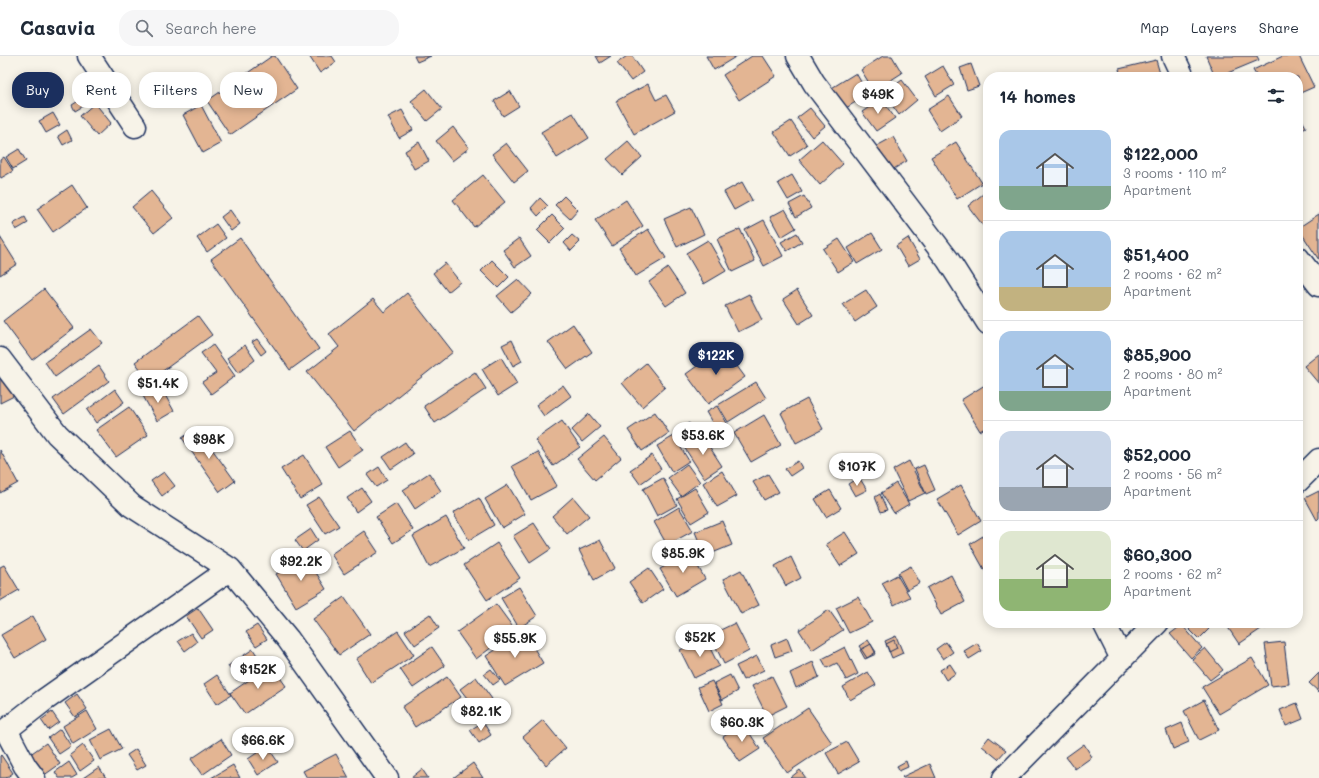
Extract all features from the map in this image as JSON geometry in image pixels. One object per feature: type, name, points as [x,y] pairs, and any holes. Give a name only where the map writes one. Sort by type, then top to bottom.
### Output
[{"type":"street","points":[[89,56],[135,126]]},
{"type":"street","points":[[798,56],[814,83],[948,260],[983,315]]},
{"type":"street","points":[[1173,56],[1181,72]]},
{"type":"street","points":[[1303,264],[1319,285]]},
{"type":"street","points":[[0,359],[57,434],[132,506],[230,569],[288,639],[387,778]]},
{"type":"street","points":[[1303,476],[1319,460]]},
{"type":"street","points":[[34,778],[25,766],[6,730],[43,701],[230,569]]},
{"type":"street","points":[[1106,628],[1122,659]]},
{"type":"street","points":[[1004,778],[1152,628]]},
{"type":"building","points":[[272,56],[275,56],[297,89],[277,103],[277,72],[249,72]]},
{"type":"building","points":[[309,56],[332,56],[336,62],[320,73]]},
{"type":"building","points":[[414,56],[431,56],[417,62]]},
{"type":"building","points":[[596,56],[611,56],[600,63]]},
{"type":"building","points":[[627,56],[632,56],[643,72],[631,81],[617,63]]},
{"type":"building","points":[[706,56],[737,56],[714,70]]},
{"type":"building","points":[[752,56],[763,56],[776,76],[739,100],[723,75]]},
{"type":"building","points":[[883,56],[892,56],[902,73],[874,91],[861,70]]},
{"type":"building","points":[[1206,56],[1257,56],[1259,60],[1230,72],[1213,72]]},
{"type":"building","points":[[1283,56],[1299,56],[1314,87],[1303,92],[1303,72],[1254,72],[1253,70]]},
{"type":"building","points":[[1156,60],[1160,72],[1120,72],[1119,69]]},
{"type":"building","points":[[971,64],[979,86],[967,90],[960,68]]},
{"type":"building","points":[[943,66],[954,85],[936,96],[925,77]]},
{"type":"building","points":[[856,73],[868,94],[843,110],[830,89]]},
{"type":"building","points":[[902,80],[917,100],[899,115],[884,94]]},
{"type":"building","points":[[648,84],[656,100],[666,95],[675,111],[634,134],[616,101]]},
{"type":"building","points":[[426,89],[442,109],[427,121],[411,101]]},
{"type":"building","points":[[510,91],[519,106],[503,116],[494,101]]},
{"type":"building","points":[[220,92],[220,108],[269,108],[230,135],[212,108],[212,98]]},
{"type":"building","points":[[949,96],[962,116],[940,131],[927,110]]},
{"type":"building","points":[[881,99],[895,118],[876,131],[862,112]]},
{"type":"building","points":[[89,108],[99,108],[111,123],[97,136],[80,116]]},
{"type":"building","points":[[196,108],[203,108],[221,143],[203,153],[183,115]]},
{"type":"building","points":[[810,108],[825,126],[812,137],[797,118]]},
{"type":"building","points":[[402,110],[413,130],[399,138],[388,117]]},
{"type":"building","points":[[53,113],[60,125],[46,133],[39,121]]},
{"type":"building","points":[[573,113],[589,138],[557,158],[541,132]]},
{"type":"building","points":[[791,121],[807,145],[790,156],[774,132]]},
{"type":"building","points":[[1303,122],[1306,127],[1303,128]]},
{"type":"building","points":[[453,127],[469,148],[452,161],[436,141]]},
{"type":"building","points":[[67,130],[72,140],[63,145],[58,136]]},
{"type":"building","points":[[893,137],[907,161],[887,173],[873,148]]},
{"type":"building","points":[[822,140],[843,164],[820,185],[799,160]]},
{"type":"building","points":[[628,141],[642,157],[622,175],[607,159]]},
{"type":"building","points":[[419,142],[429,161],[414,169],[405,151]]},
{"type":"building","points":[[956,142],[982,183],[957,199],[931,157]]},
{"type":"building","points":[[506,143],[528,171],[514,182],[492,154]]},
{"type":"building","points":[[19,149],[26,161],[13,169],[6,157]]},
{"type":"building","points":[[4,157],[13,171],[1,178],[0,160]]},
{"type":"building","points":[[483,175],[505,202],[474,227],[453,200]]},
{"type":"building","points":[[792,175],[802,192],[788,200],[778,183]]},
{"type":"building","points":[[742,182],[752,200],[734,210],[724,192]]},
{"type":"building","points":[[72,185],[87,208],[53,232],[37,209]]},
{"type":"building","points":[[151,191],[173,218],[154,233],[132,207]]},
{"type":"building","points":[[983,194],[983,226],[968,206]]},
{"type":"building","points":[[564,196],[578,210],[570,219],[555,205]]},
{"type":"building","points":[[804,196],[811,208],[796,217],[789,204]]},
{"type":"building","points":[[540,198],[548,206],[538,216],[531,208]]},
{"type":"building","points":[[626,200],[643,226],[612,246],[595,220]]},
{"type":"building","points":[[691,207],[704,234],[677,247],[664,219]]},
{"type":"building","points":[[785,209],[796,228],[781,237],[770,217]]},
{"type":"building","points":[[230,210],[240,224],[231,231],[221,217]]},
{"type":"building","points":[[1319,214],[1319,260],[1303,236],[1303,225]]},
{"type":"building","points":[[552,215],[565,228],[550,243],[537,230]]},
{"type":"building","points":[[25,217],[28,223],[16,230],[13,224]]},
{"type":"building","points":[[764,220],[783,256],[764,266],[745,230]]},
{"type":"building","points":[[216,224],[226,238],[207,252],[197,238]]},
{"type":"building","points":[[648,229],[666,258],[636,276],[619,248]]},
{"type":"building","points":[[740,229],[755,261],[732,272],[717,239]]},
{"type":"building","points":[[797,233],[802,242],[787,251],[781,242]]},
{"type":"building","points":[[872,233],[882,249],[857,264],[848,248]]},
{"type":"building","points":[[572,235],[580,242],[571,251],[564,243]]},
{"type":"building","points":[[0,237],[17,264],[0,275]]},
{"type":"building","points":[[240,238],[319,349],[290,370],[211,259]]},
{"type":"building","points":[[519,238],[531,256],[515,267],[503,250]]},
{"type":"building","points":[[908,238],[920,259],[908,266],[896,246]]},
{"type":"building","points":[[839,239],[854,262],[838,272],[823,249]]},
{"type":"building","points":[[708,240],[726,271],[704,284],[686,253]]},
{"type":"building","points":[[492,260],[509,277],[498,288],[481,271]]},
{"type":"building","points":[[445,263],[460,282],[448,292],[433,273]]},
{"type":"building","points":[[668,268],[685,293],[666,306],[649,282]]},
{"type":"building","points":[[518,279],[532,294],[511,312],[497,296]]},
{"type":"building","points":[[44,289],[74,328],[32,360],[3,321]]},
{"type":"building","points":[[797,290],[813,315],[799,324],[783,299]]},
{"type":"building","points":[[866,290],[877,307],[855,322],[843,304]]},
{"type":"building","points":[[407,293],[453,352],[354,431],[307,372],[339,347],[329,334],[373,299],[384,312]]},
{"type":"building","points":[[749,294],[762,320],[738,332],[725,306]]},
{"type":"building","points":[[198,316],[212,335],[149,381],[135,362]]},
{"type":"building","points":[[573,324],[592,352],[568,369],[548,342]]},
{"type":"building","points":[[91,329],[102,343],[55,377],[45,362]]},
{"type":"building","points":[[257,339],[266,351],[261,355],[252,342]]},
{"type":"building","points":[[512,340],[522,361],[513,366],[502,345]]},
{"type":"building","points":[[213,345],[235,376],[211,394],[202,382],[216,373],[201,353]]},
{"type":"building","points":[[245,345],[255,360],[238,373],[227,358]]},
{"type":"building","points":[[723,347],[745,377],[708,404],[686,374]]},
{"type":"building","points":[[1319,354],[1319,384],[1304,366]]},
{"type":"building","points":[[501,357],[517,384],[498,396],[482,369]]},
{"type":"building","points":[[646,363],[665,387],[642,407],[622,383]]},
{"type":"building","points":[[99,366],[109,381],[64,414],[53,399]]},
{"type":"building","points":[[475,372],[486,389],[435,423],[424,406]]},
{"type":"building","points":[[4,375],[16,395],[0,403],[0,377]]},
{"type":"building","points":[[756,382],[766,398],[728,422],[718,405]]},
{"type":"building","points":[[563,385],[571,396],[544,416],[536,405]]},
{"type":"building","points":[[160,386],[174,411],[157,421],[143,396]]},
{"type":"building","points":[[983,386],[983,429],[980,431],[961,400]]},
{"type":"building","points":[[115,389],[124,402],[96,423],[87,410]]},
{"type":"building","points":[[807,399],[823,429],[796,443],[781,413]]},
{"type":"building","points":[[717,406],[728,425],[717,431],[706,412]]},
{"type":"building","points":[[129,407],[148,435],[116,457],[96,430]]},
{"type":"building","points":[[655,412],[669,433],[642,451],[628,430]]},
{"type":"building","points":[[589,414],[600,427],[582,442],[572,430]]},
{"type":"building","points":[[764,415],[781,445],[751,462],[734,433]]},
{"type":"building","points":[[562,421],[580,447],[553,466],[535,440]]},
{"type":"building","points":[[689,423],[695,434],[681,443],[674,432]]},
{"type":"building","points":[[197,428],[235,481],[220,492],[182,438]]},
{"type":"building","points":[[350,431],[363,450],[338,467],[325,447]]},
{"type":"building","points":[[702,435],[722,466],[704,478],[684,447]]},
{"type":"building","points":[[674,436],[689,461],[672,472],[657,446]]},
{"type":"building","points":[[604,437],[621,458],[595,480],[577,459]]},
{"type":"building","points":[[405,442],[413,454],[391,469],[383,457]]},
{"type":"building","points":[[0,450],[18,483],[0,493]]},
{"type":"building","points":[[538,452],[557,486],[531,500],[512,466]]},
{"type":"building","points":[[304,455],[323,485],[300,499],[281,469]]},
{"type":"building","points":[[652,455],[661,469],[640,484],[630,470]]},
{"type":"building","points":[[798,461],[802,468],[790,476],[785,469]]},
{"type":"building","points":[[909,461],[925,493],[908,501],[893,470]]},
{"type":"building","points":[[687,464],[700,482],[681,496],[668,478]]},
{"type":"building","points":[[924,465],[935,490],[926,494],[915,469]]},
{"type":"building","points":[[379,467],[387,480],[376,487],[367,475]]},
{"type":"building","points":[[722,471],[737,496],[717,507],[703,483]]},
{"type":"building","points":[[164,472],[175,486],[162,496],[151,481]]},
{"type":"building","points":[[429,473],[441,491],[415,509],[403,490]]},
{"type":"building","points":[[768,474],[779,492],[764,500],[753,482]]},
{"type":"building","points":[[859,477],[867,490],[855,496],[848,484]]},
{"type":"building","points":[[663,478],[677,505],[657,516],[643,489]]},
{"type":"building","points":[[896,483],[909,504],[894,513],[881,493]]},
{"type":"building","points":[[508,485],[525,514],[502,528],[485,499]]},
{"type":"building","points":[[961,485],[981,521],[958,535],[937,499]]},
{"type":"building","points":[[362,488],[371,501],[356,512],[347,498]]},
{"type":"building","points":[[695,488],[709,512],[691,523],[677,499]]},
{"type":"building","points":[[830,490],[841,508],[826,517],[815,499]]},
{"type":"building","points":[[1319,491],[1319,518],[1317,520],[1305,498]]},
{"type":"building","points":[[880,494],[887,510],[881,512],[875,497]]},
{"type":"building","points":[[319,497],[339,526],[325,534],[306,505]]},
{"type":"building","points":[[573,497],[589,516],[567,534],[552,516]]},
{"type":"building","points":[[479,498],[494,525],[469,540],[453,513]]},
{"type":"building","points":[[396,504],[413,530],[393,543],[376,517]]},
{"type":"building","points":[[679,507],[693,531],[667,545],[654,522]]},
{"type":"building","points":[[446,517],[464,548],[429,567],[413,536]]},
{"type":"building","points":[[722,521],[732,545],[705,556],[695,532]]},
{"type":"building","points":[[534,523],[551,549],[530,563],[513,536]]},
{"type":"building","points":[[311,529],[318,540],[303,551],[295,540]]},
{"type":"building","points":[[364,531],[378,552],[344,574],[331,554]]},
{"type":"building","points":[[845,532],[859,554],[840,566],[826,544]]},
{"type":"building","points":[[983,536],[983,567],[970,544]]},
{"type":"building","points":[[600,540],[615,568],[594,580],[579,550]]},
{"type":"building","points":[[497,543],[520,578],[487,600],[464,565]]},
{"type":"building","points":[[690,552],[705,579],[676,596],[660,569]]},
{"type":"building","points":[[306,556],[326,589],[296,607],[276,574]]},
{"type":"building","points":[[791,557],[801,578],[786,586],[775,566]]},
{"type":"building","points":[[4,565],[19,590],[0,601],[0,567]]},
{"type":"building","points":[[911,566],[920,583],[907,590],[898,573]]},
{"type":"building","points":[[649,568],[663,589],[643,603],[629,582]]},
{"type":"building","points":[[741,570],[759,605],[741,614],[723,579]]},
{"type":"building","points":[[897,575],[910,597],[894,605],[882,583]]},
{"type":"building","points":[[951,575],[965,602],[941,615],[927,588]]},
{"type":"building","points":[[519,587],[537,616],[519,628],[501,598]]},
{"type":"building","points":[[344,597],[370,634],[339,655],[313,619]]},
{"type":"building","points":[[858,597],[872,622],[849,633],[836,608]]},
{"type":"building","points":[[496,604],[515,630],[476,659],[457,632]]},
{"type":"building","points":[[198,608],[213,630],[201,638],[186,616]]},
{"type":"building","points":[[829,610],[843,630],[812,650],[799,630]]},
{"type":"building","points":[[430,614],[439,628],[415,645],[405,631]]},
{"type":"building","points":[[33,616],[46,639],[15,658],[1,635]]},
{"type":"building","points":[[735,623],[749,651],[724,664],[710,635]]},
{"type":"building","points":[[257,625],[267,639],[256,646],[246,632]]},
{"type":"building","points":[[1178,628],[1185,628],[1202,648],[1191,658],[1170,634]]},
{"type":"building","points":[[1188,628],[1209,629],[1199,639]]},
{"type":"building","points":[[1228,628],[1260,628],[1261,629],[1239,644]]},
{"type":"building","points":[[398,631],[414,655],[371,683],[356,659]]},
{"type":"building","points":[[524,632],[543,663],[505,686],[486,656]]},
{"type":"building","points":[[191,633],[197,642],[185,651],[178,641]]},
{"type":"building","points":[[896,636],[903,653],[892,658],[885,641]]},
{"type":"building","points":[[705,638],[719,666],[694,678],[680,650]]},
{"type":"building","points":[[787,638],[792,651],[775,657],[771,645]]},
{"type":"building","points":[[868,640],[876,652],[867,658],[859,646]]},
{"type":"building","points":[[894,640],[897,648],[889,652],[886,644]]},
{"type":"building","points":[[946,642],[953,652],[943,659],[936,649]]},
{"type":"building","points":[[1284,642],[1289,684],[1271,686],[1265,644]]},
{"type":"building","points":[[977,643],[982,651],[969,659],[964,651]]},
{"type":"building","points":[[871,644],[876,654],[865,659],[860,650]]},
{"type":"building","points":[[432,647],[445,666],[413,688],[400,669]]},
{"type":"building","points":[[845,647],[858,674],[846,680],[837,663],[827,668],[822,659]]},
{"type":"building","points":[[1205,648],[1223,670],[1210,680],[1192,659]]},
{"type":"building","points":[[253,649],[262,663],[237,680],[228,666]]},
{"type":"building","points":[[757,656],[764,670],[743,680],[736,666]]},
{"type":"building","points":[[1252,658],[1268,685],[1219,714],[1202,687]]},
{"type":"building","points":[[813,662],[819,677],[796,688],[790,673]]},
{"type":"building","points":[[950,664],[956,673],[946,680],[940,670]]},
{"type":"building","points":[[271,665],[286,686],[245,714],[230,693]]},
{"type":"building","points":[[491,669],[500,680],[493,685],[484,674]]},
{"type":"building","points":[[868,672],[876,685],[850,700],[843,687]]},
{"type":"building","points":[[1319,673],[1319,692],[1309,683]]},
{"type":"building","points":[[217,675],[231,695],[217,704],[204,684]]},
{"type":"building","points":[[730,675],[738,691],[722,700],[714,683]]},
{"type":"building","points":[[772,676],[787,706],[767,716],[752,686]]},
{"type":"building","points":[[447,677],[461,697],[415,727],[402,707]]},
{"type":"building","points":[[476,677],[492,699],[477,711],[460,689]]},
{"type":"building","points":[[712,681],[723,704],[709,711],[698,687]]},
{"type":"building","points":[[77,694],[87,709],[75,717],[65,703]]},
{"type":"building","points":[[1204,700],[1219,730],[1199,740],[1184,711]]},
{"type":"building","points":[[1297,703],[1303,719],[1286,726],[1280,710]]},
{"type":"building","points":[[808,708],[832,743],[787,773],[763,738]]},
{"type":"building","points":[[87,711],[97,729],[73,744],[63,726]]},
{"type":"building","points":[[52,712],[59,722],[48,730],[41,720]]},
{"type":"building","points":[[543,720],[566,748],[546,765],[523,737]]},
{"type":"building","points":[[483,722],[491,735],[479,743],[470,730]]},
{"type":"building","points":[[743,723],[760,749],[740,762],[723,737]]},
{"type":"building","points":[[1182,723],[1189,742],[1173,749],[1166,730]]},
{"type":"building","points":[[60,729],[71,746],[59,754],[48,738]]},
{"type":"building","points":[[111,729],[122,749],[100,760],[90,740]]},
{"type":"building","points":[[989,737],[1006,750],[998,759],[982,746]]},
{"type":"building","points":[[221,739],[231,755],[202,775],[191,759]]},
{"type":"building","points":[[847,742],[859,762],[838,774],[826,753]]},
{"type":"building","points":[[46,743],[60,764],[43,776],[29,755]]},
{"type":"building","points":[[1084,744],[1092,757],[1075,769],[1066,757]]},
{"type":"building","points":[[83,745],[94,761],[80,771],[70,755]]},
{"type":"building","points":[[267,746],[278,762],[258,775],[248,759]]},
{"type":"building","points":[[136,749],[146,765],[137,770],[127,755]]},
{"type":"building","points":[[336,754],[349,778],[307,778],[303,771]]},
{"type":"building","points":[[1,755],[13,773],[6,778],[0,778]]},
{"type":"building","points":[[906,761],[908,767],[899,771],[897,766]]},
{"type":"building","points":[[69,762],[77,775],[72,778],[59,778],[55,772]]},
{"type":"building","points":[[473,763],[483,778],[453,778]]},
{"type":"building","points":[[930,764],[936,778],[902,777]]},
{"type":"building","points":[[233,765],[240,778],[211,778]]},
{"type":"building","points":[[99,767],[106,778],[83,778]]},
{"type":"building","points":[[422,769],[428,778],[411,778]]},
{"type":"building","points":[[800,770],[806,778],[790,778]]}]
